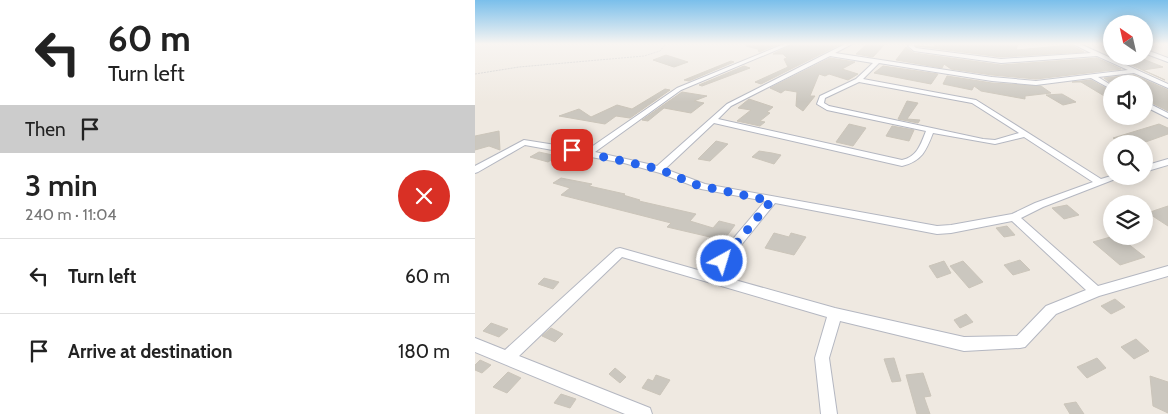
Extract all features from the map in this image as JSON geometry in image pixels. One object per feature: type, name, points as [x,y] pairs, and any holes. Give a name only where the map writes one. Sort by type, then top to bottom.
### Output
[{"type":"street","points":[[588,153],[679,89],[741,63]]},
{"type":"street","points":[[659,169],[729,104],[810,63]]},
{"type":"street","points":[[876,63],[858,80],[822,97],[820,104],[827,108],[989,142],[1026,134]]},
{"type":"street","points":[[886,63],[1009,81],[1041,83],[1135,71]]},
{"type":"street","points":[[1118,63],[1168,86]]},
{"type":"street","points":[[1091,76],[1103,83]]},
{"type":"street","points":[[858,80],[969,99],[985,107],[1099,182]]},
{"type":"street","points":[[1153,108],[1168,116]]},
{"type":"street","points":[[712,120],[902,163],[915,160],[919,156],[931,129]]},
{"type":"street","points":[[475,170],[524,142],[588,153],[659,169],[697,185],[771,201],[937,230],[951,229],[1014,216],[1103,181]]},
{"type":"street","points":[[1153,166],[1168,162]]},
{"type":"street","points":[[709,276],[771,201]]},
{"type":"street","points":[[1014,216],[1096,292]]},
{"type":"street","points":[[507,358],[620,252],[709,276],[835,314],[964,344],[1013,344],[1025,338],[1051,310],[1096,292],[1168,271]]},
{"type":"street","points":[[829,414],[822,358],[835,314]]},
{"type":"street","points":[[475,345],[644,414]]},
{"type":"path","points":[[475,74],[519,67],[577,63]]},
{"type":"building","points":[[663,63],[684,63],[674,67]]},
{"type":"building","points":[[725,63],[731,63],[689,81],[684,80]]},
{"type":"building","points":[[786,63],[802,63],[761,84],[755,82],[788,67]]},
{"type":"building","points":[[819,63],[853,63],[842,69],[858,74],[848,80],[829,74],[825,76],[819,74],[810,96],[815,96],[803,111],[796,106],[797,92],[785,90],[781,93],[770,88]]},
{"type":"building","points":[[915,63],[1001,65],[1103,63],[1103,65],[1112,65],[1121,69],[1036,79],[951,69],[944,64],[942,68]]},
{"type":"building","points":[[1154,63],[1163,67],[1143,70],[1165,80],[1131,65],[1153,65]]},
{"type":"building","points":[[744,66],[750,68],[702,86],[699,85]]},
{"type":"building","points":[[883,66],[938,74],[931,84],[874,73]]},
{"type":"building","points":[[947,76],[992,83],[1041,86],[1051,93],[1025,96],[1025,99],[981,91],[974,86],[972,90],[943,84]]},
{"type":"building","points":[[1091,80],[1103,87],[1103,95],[1081,82],[1072,82]]},
{"type":"building","points":[[1153,83],[1168,90],[1168,111],[1153,104]]},
{"type":"building","points":[[665,89],[670,90],[630,118],[616,116],[605,124],[559,116],[579,109],[591,117],[617,105],[632,109]]},
{"type":"building","points":[[682,92],[707,96],[694,101],[704,103],[691,113],[664,108],[648,121],[642,120]]},
{"type":"building","points":[[1062,94],[1076,102],[1063,105],[1046,95]]},
{"type":"building","points":[[749,99],[773,107],[767,112],[770,113],[760,121],[765,122],[760,126],[737,121],[751,110],[738,108]]},
{"type":"building","points":[[907,101],[918,103],[907,119],[920,120],[918,123],[898,119]]},
{"type":"building","points":[[849,124],[866,128],[853,146],[836,142]]},
{"type":"building","points":[[1159,124],[1168,128],[1168,134],[1153,139],[1153,135],[1123,135]]},
{"type":"building","points":[[892,126],[914,130],[909,141],[886,136]]},
{"type":"building","points":[[499,131],[500,150],[489,146],[475,150],[475,136]]},
{"type":"building","points":[[716,141],[728,144],[710,161],[698,159]]},
{"type":"building","points":[[759,151],[781,155],[774,164],[752,157]]},
{"type":"building","points":[[539,152],[557,156],[548,162],[530,157]]},
{"type":"building","points":[[561,178],[592,184],[589,186],[625,194],[623,195],[639,201],[696,214],[690,221],[713,228],[719,221],[735,225],[720,245],[707,241],[710,237],[667,227],[671,223],[561,195],[570,188],[553,183]]},
{"type":"building","points":[[1067,205],[1079,215],[1064,219],[1052,208]]},
{"type":"building","points":[[1168,206],[1168,226],[1153,216],[1153,211]]},
{"type":"building","points":[[1007,226],[1015,235],[1004,237],[996,228]]},
{"type":"building","points":[[774,233],[789,237],[791,233],[806,237],[794,255],[765,248]]},
{"type":"building","points":[[1103,239],[1103,245],[1130,245],[1145,257],[1120,265],[1093,242]]},
{"type":"building","points":[[1020,260],[1030,270],[1013,275],[1004,265]]},
{"type":"building","points":[[944,261],[951,273],[937,278],[929,266]]},
{"type":"building","points":[[963,261],[983,282],[969,288],[950,266]]},
{"type":"building","points":[[544,278],[559,282],[553,289],[538,284]]},
{"type":"building","points":[[1115,299],[1125,307],[1111,314],[1101,306]]},
{"type":"building","points":[[966,314],[973,322],[960,328],[954,320]]},
{"type":"building","points":[[491,323],[508,329],[499,337],[483,331]]},
{"type":"building","points":[[551,328],[563,334],[555,342],[542,336]]},
{"type":"building","points":[[1136,339],[1149,351],[1134,359],[1121,347]]},
{"type":"building","points":[[894,358],[901,381],[892,382],[884,359]]},
{"type":"building","points":[[1097,358],[1106,368],[1087,378],[1077,367]]},
{"type":"building","points":[[480,360],[491,365],[482,373],[475,370],[475,365]]},
{"type":"building","points":[[615,368],[626,377],[620,383],[609,374]]},
{"type":"building","points":[[508,372],[521,378],[507,393],[493,387]]},
{"type":"building","points":[[923,373],[931,396],[924,397],[930,414],[917,414],[906,375]]},
{"type":"building","points":[[656,375],[670,380],[660,395],[642,388],[648,379],[653,381]]},
{"type":"building","points":[[1150,376],[1168,382],[1168,413],[1153,406]]},
{"type":"building","points":[[561,394],[576,399],[570,408],[554,403]]},
{"type":"building","points":[[1076,402],[1084,414],[1070,414],[1064,404]]},
{"type":"route","points":[[572,150],[659,169],[684,181],[704,187],[771,201],[722,261]]}]
